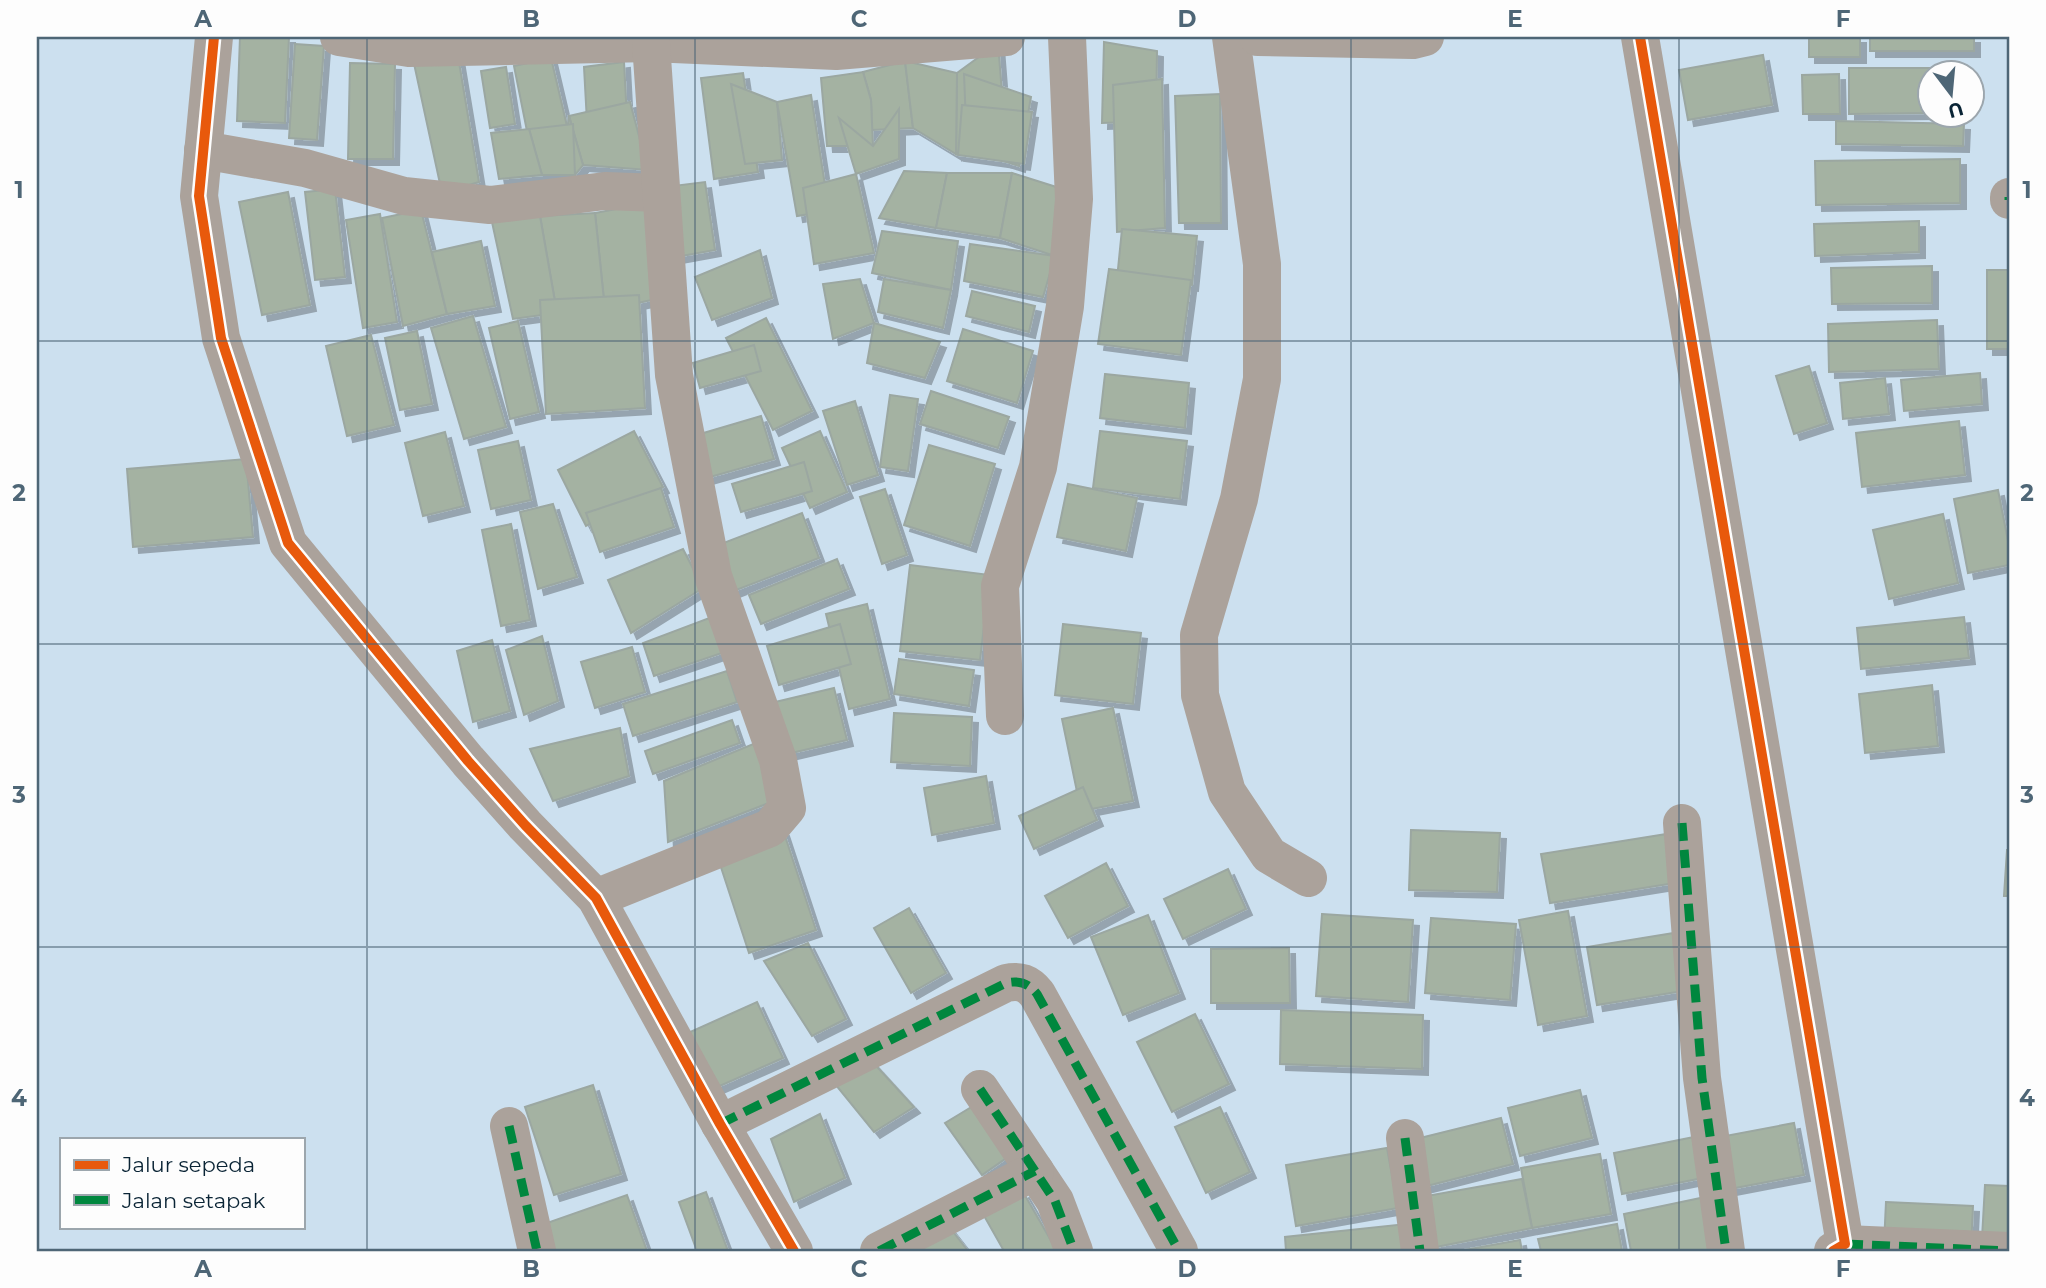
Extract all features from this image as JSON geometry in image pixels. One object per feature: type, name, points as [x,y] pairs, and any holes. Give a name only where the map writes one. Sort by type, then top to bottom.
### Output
[{"type":"street","points":[[214,37],[199,196],[221,338],[288,543],[468,761],[596,898],[720,1124],[794,1251]]},
{"type":"street","points":[[339,37],[410,48],[651,43],[836,51],[1006,37]]},
{"type":"street","points":[[1005,716],[1000,586],[1038,467],[1065,306],[1074,199],[1067,37]]},
{"type":"street","points":[[1231,37],[1262,264],[1262,379],[1239,499],[1199,635],[1200,695],[1227,792],[1269,855],[1308,878]]},
{"type":"street","points":[[1258,37],[1413,40],[1424,37]]},
{"type":"street","points":[[1640,37],[1839,1248],[2009,1251]]},
{"type":"street","points":[[596,898],[770,828],[787,808],[778,760],[713,576],[674,375],[651,43]]},
{"type":"street","points":[[203,150],[305,168],[404,196],[490,205],[605,191],[661,193]]},
{"type":"street","points":[[1682,823],[1702,1078],[1726,1251]]},
{"type":"street","points":[[720,1124],[1006,983],[1018,981],[1030,985],[1037,994],[1179,1251]]},
{"type":"street","points":[[980,1089],[1055,1201],[1074,1251]]},
{"type":"street","points":[[509,1126],[537,1251]]},
{"type":"street","points":[[1405,1138],[1420,1251]]},
{"type":"street","points":[[878,1251],[1035,1171]]},
{"type":"building","points":[[240,37],[289,37],[285,123],[237,121]]},
{"type":"building","points":[[1809,37],[1860,37],[1860,57],[1809,57]]},
{"type":"building","points":[[1870,37],[1974,37],[1974,51],[1870,51]]},
{"type":"building","points":[[1104,42],[1157,51],[1156,121],[1102,123]]},
{"type":"building","points":[[998,43],[1004,118],[956,154],[957,73]]},
{"type":"building","points":[[295,44],[324,46],[317,140],[289,138]]},
{"type":"building","points":[[1763,55],[1772,105],[1688,120],[1679,70]]},
{"type":"building","points":[[458,56],[479,182],[442,193],[413,59]]},
{"type":"building","points":[[551,58],[567,126],[528,136],[514,66]]},
{"type":"building","points":[[905,61],[913,128],[872,130],[871,100],[863,72]]},
{"type":"building","points":[[905,61],[957,73],[956,154],[913,128]]},
{"type":"building","points":[[624,62],[627,118],[587,122],[584,67]]},
{"type":"building","points":[[350,63],[395,64],[393,159],[348,159]]},
{"type":"building","points":[[506,67],[515,124],[490,128],[481,71]]},
{"type":"building","points":[[1849,68],[1916,68],[1916,113],[1849,114]]},
{"type":"building","points":[[863,72],[871,100],[873,146],[827,146],[821,78]]},
{"type":"building","points":[[743,73],[758,172],[714,179],[701,78]]},
{"type":"building","points":[[964,74],[1031,97],[1019,166],[967,149]]},
{"type":"building","points":[[1839,74],[1840,114],[1803,114],[1802,75]]},
{"type":"building","points":[[1162,79],[1165,228],[1117,232],[1113,85]]},
{"type":"building","points":[[731,84],[777,102],[782,160],[745,164]]},
{"type":"building","points":[[1220,94],[1221,223],[1179,223],[1175,96]]},
{"type":"building","points":[[811,95],[829,211],[797,216],[777,102]]},
{"type":"building","points":[[630,102],[648,170],[583,165],[569,116]]},
{"type":"building","points":[[962,105],[1032,112],[1024,164],[958,155]]},
{"type":"building","points":[[899,109],[899,159],[856,174],[839,118],[873,146]]},
{"type":"building","points":[[569,116],[583,165],[575,175],[567,132]]},
{"type":"building","points":[[1836,121],[1916,123],[1916,130],[1964,130],[1963,146],[1836,144]]},
{"type":"building","points":[[573,124],[575,175],[542,175],[529,129]]},
{"type":"building","points":[[529,129],[542,175],[499,179],[491,133]]},
{"type":"building","points":[[1960,159],[1960,203],[1816,205],[1815,161]]},
{"type":"building","points":[[904,171],[947,173],[936,228],[879,218]]},
{"type":"building","points":[[947,173],[1012,173],[1000,238],[936,228]]},
{"type":"building","points":[[1012,173],[1069,191],[1055,256],[1000,238]]},
{"type":"building","points":[[856,174],[874,253],[814,264],[803,188]]},
{"type":"building","points":[[705,182],[715,250],[676,257],[665,187]]},
{"type":"building","points":[[335,189],[345,277],[315,280],[305,192]]},
{"type":"building","points":[[288,192],[310,305],[262,315],[239,202]]},
{"type":"building","points":[[648,203],[661,298],[605,310],[595,213]]},
{"type":"building","points":[[421,210],[447,314],[403,326],[382,218]]},
{"type":"building","points":[[595,213],[605,310],[557,313],[540,216]]},
{"type":"building","points":[[380,214],[397,322],[363,328],[346,220]]},
{"type":"building","points":[[540,216],[557,313],[513,319],[492,222]]},
{"type":"building","points":[[1919,221],[1919,252],[1815,256],[1814,224]]},
{"type":"building","points":[[1122,229],[1197,236],[1192,285],[1117,279]]},
{"type":"building","points":[[882,231],[958,241],[951,290],[872,273]]},
{"type":"building","points":[[481,241],[495,306],[447,314],[432,252]]},
{"type":"building","points":[[970,244],[1055,256],[1043,297],[964,281]]},
{"type":"building","points":[[760,250],[772,298],[712,320],[695,277]]},
{"type":"building","points":[[1932,266],[1932,303],[1832,304],[1831,268]]},
{"type":"building","points":[[1109,269],[1191,280],[1181,355],[1098,344]]},
{"type":"building","points":[[1987,270],[2009,270],[2009,349],[1987,349]]},
{"type":"building","points":[[860,279],[874,323],[833,339],[823,284]]},
{"type":"building","points":[[884,279],[951,290],[943,328],[878,312]]},
{"type":"building","points":[[972,291],[1035,306],[1029,332],[966,316]]},
{"type":"building","points":[[639,295],[645,408],[546,414],[540,300]]},
{"type":"building","points":[[473,316],[506,427],[464,439],[431,328]]},
{"type":"building","points":[[766,318],[812,411],[773,430],[726,338]]},
{"type":"building","points":[[1937,320],[1939,369],[1829,372],[1828,324]]},
{"type":"building","points":[[518,321],[539,412],[510,419],[489,328]]},
{"type":"building","points":[[874,323],[940,342],[925,378],[867,363]]},
{"type":"building","points":[[963,329],[1033,351],[1017,403],[947,381]]},
{"type":"building","points":[[417,331],[432,404],[400,410],[385,338]]},
{"type":"building","points":[[371,335],[394,425],[347,436],[326,346]]},
{"type":"building","points":[[754,345],[761,371],[700,388],[693,363]]},
{"type":"building","points":[[1809,366],[1827,423],[1794,434],[1776,376]]},
{"type":"building","points":[[1980,373],[1982,404],[1904,411],[1901,380]]},
{"type":"building","points":[[1105,374],[1189,383],[1185,428],[1100,418]]},
{"type":"building","points":[[1885,378],[1889,414],[1843,419],[1840,383]]},
{"type":"building","points":[[931,391],[1009,417],[998,448],[920,424]]},
{"type":"building","points":[[890,395],[918,399],[908,471],[880,467]]},
{"type":"building","points":[[855,401],[878,475],[847,485],[823,411]]},
{"type":"building","points":[[761,416],[774,459],[703,479],[690,437]]},
{"type":"building","points":[[1959,421],[1965,475],[1862,487],[1856,433]]},
{"type":"building","points":[[634,431],[663,487],[586,526],[558,470]]},
{"type":"building","points":[[820,431],[847,492],[810,508],[782,448]]},
{"type":"building","points":[[1100,431],[1187,441],[1180,499],[1093,488]]},
{"type":"building","points":[[445,432],[464,506],[423,516],[405,443]]},
{"type":"building","points":[[518,441],[531,500],[491,509],[478,450]]},
{"type":"building","points":[[929,445],[995,464],[970,546],[904,525]]},
{"type":"building","points":[[246,459],[253,537],[133,547],[127,469]]},
{"type":"building","points":[[804,462],[812,491],[741,512],[732,484]]},
{"type":"building","points":[[1068,484],[1137,498],[1126,551],[1057,537]]},
{"type":"building","points":[[661,488],[674,527],[600,552],[586,513]]},
{"type":"building","points":[[885,489],[907,555],[882,564],[860,497]]},
{"type":"building","points":[[1998,490],[2009,546],[2009,565],[1968,573],[1954,499]]},
{"type":"building","points":[[553,504],[577,577],[538,589],[520,512]]},
{"type":"building","points":[[802,513],[819,558],[731,592],[713,547]]},
{"type":"building","points":[[1943,514],[1958,583],[1889,599],[1873,530]]},
{"type":"building","points":[[511,524],[530,620],[501,626],[482,530]]},
{"type":"building","points":[[683,549],[703,588],[631,633],[608,580]]},
{"type":"building","points":[[837,559],[849,589],[761,624],[749,595]]},
{"type":"building","points":[[910,565],[990,575],[980,660],[900,651]]},
{"type":"building","points":[[867,604],[890,699],[849,709],[826,614]]},
{"type":"building","points":[[712,617],[725,652],[654,676],[643,643]]},
{"type":"building","points":[[1964,617],[1969,658],[1861,669],[1857,628]]},
{"type":"building","points":[[840,624],[851,664],[779,685],[767,646]]},
{"type":"building","points":[[1063,624],[1141,633],[1133,704],[1055,695]]},
{"type":"building","points":[[542,636],[558,701],[524,715],[506,650]]},
{"type":"building","points":[[492,640],[510,711],[473,722],[457,651]]},
{"type":"building","points":[[632,647],[645,692],[595,708],[581,662]]},
{"type":"building","points":[[899,659],[974,670],[969,706],[894,694]]},
{"type":"building","points":[[727,671],[737,702],[633,736],[623,704]]},
{"type":"building","points":[[1932,685],[1938,746],[1865,753],[1859,694]]},
{"type":"building","points":[[834,688],[847,740],[783,755],[771,703]]},
{"type":"building","points":[[1113,708],[1133,801],[1081,811],[1062,719]]},
{"type":"building","points":[[894,713],[972,717],[970,766],[891,762]]},
{"type":"building","points":[[732,720],[740,743],[653,774],[645,751]]},
{"type":"building","points":[[620,728],[629,776],[553,801],[530,749]]},
{"type":"building","points":[[758,742],[774,801],[668,842],[664,781]]},
{"type":"building","points":[[986,776],[994,823],[932,835],[924,788]]},
{"type":"building","points":[[1083,787],[1097,820],[1034,849],[1019,816]]},
{"type":"building","points":[[783,830],[816,930],[749,953],[716,852]]},
{"type":"building","points":[[1411,830],[1500,833],[1497,892],[1409,890]]},
{"type":"building","points":[[1673,833],[1681,882],[1550,903],[1541,854]]},
{"type":"building","points":[[2007,850],[2009,896],[2004,896]]},
{"type":"building","points":[[1106,863],[1128,906],[1068,938],[1045,896]]},
{"type":"building","points":[[1228,869],[1246,909],[1183,939],[1164,899]]},
{"type":"building","points":[[909,908],[946,973],[911,993],[874,928]]},
{"type":"building","points":[[1568,911],[1587,1016],[1538,1025],[1519,920]]},
{"type":"building","points":[[1322,914],[1413,920],[1408,1002],[1316,996]]},
{"type":"building","points":[[1148,915],[1179,993],[1123,1015],[1091,937]]},
{"type":"building","points":[[1431,918],[1516,924],[1510,1000],[1425,993]]},
{"type":"building","points":[[1674,933],[1683,991],[1597,1005],[1587,947]]},
{"type":"building","points":[[808,943],[846,1019],[812,1036],[764,961]]},
{"type":"building","points":[[1289,948],[1290,1003],[1211,1003],[1211,949]]},
{"type":"building","points":[[757,1002],[783,1058],[713,1089],[688,1033]]},
{"type":"building","points":[[1281,1010],[1423,1015],[1422,1069],[1280,1064]]},
{"type":"building","points":[[1195,1014],[1229,1084],[1172,1112],[1137,1042]]},
{"type":"building","points":[[869,1058],[914,1107],[874,1132],[835,1084]]},
{"type":"building","points":[[593,1085],[621,1174],[554,1195],[525,1107]]},
{"type":"building","points":[[1580,1090],[1592,1138],[1520,1156],[1508,1108]]},
{"type":"building","points":[[978,1103],[1015,1152],[982,1175],[945,1123]]},
{"type":"building","points":[[1220,1107],[1250,1172],[1206,1193],[1175,1127]]},
{"type":"building","points":[[820,1114],[845,1178],[794,1202],[771,1139]]},
{"type":"building","points":[[1501,1118],[1513,1164],[1423,1187],[1412,1140]]},
{"type":"building","points":[[1794,1123],[1804,1175],[1730,1189],[1720,1137]]},
{"type":"building","points":[[1704,1135],[1713,1176],[1622,1194],[1614,1153]]},
{"type":"building","points":[[1387,1148],[1398,1208],[1296,1226],[1286,1165]]},
{"type":"building","points":[[1600,1154],[1611,1214],[1532,1228],[1521,1168]]},
{"type":"building","points":[[1522,1179],[1532,1228],[1431,1248],[1421,1197]]},
{"type":"building","points":[[1985,1185],[2009,1186],[2009,1240],[1982,1238]]},
{"type":"building","points":[[706,1192],[728,1251],[697,1251],[679,1202]]},
{"type":"building","points":[[1023,1192],[1057,1251],[1004,1251],[983,1214]]},
{"type":"building","points":[[627,1195],[647,1251],[554,1251],[544,1224]]},
{"type":"building","points":[[1710,1196],[1720,1251],[1631,1251],[1624,1214]]},
{"type":"building","points":[[1886,1202],[1973,1206],[1971,1248],[1884,1244]]},
{"type":"building","points":[[947,1224],[968,1251],[909,1251]]},
{"type":"building","points":[[1406,1224],[1409,1251],[1286,1251],[1285,1237]]},
{"type":"building","points":[[1617,1224],[1622,1251],[1541,1251],[1538,1239]]},
{"type":"building","points":[[1520,1240],[1522,1251],[1459,1251]]},
{"type":"marked path","points":[[1682,823],[1702,1078],[1726,1251]]},
{"type":"marked path","points":[[720,1124],[1006,983],[1023,983],[1037,994],[1179,1251]]},
{"type":"marked path","points":[[980,1089],[1055,1201],[1074,1251]]},
{"type":"marked path","points":[[509,1126],[537,1251]]},
{"type":"marked path","points":[[1405,1138],[1420,1251]]},
{"type":"marked path","points":[[879,1251],[1035,1171]]},
{"type":"marked path","points":[[1845,1244],[2009,1251]]},
{"type":"cycle path","points":[[214,37],[199,196],[221,338],[288,543],[468,761],[596,898],[720,1124],[794,1251]]},
{"type":"cycle path","points":[[1640,37],[1845,1244],[1833,1251]]}]
